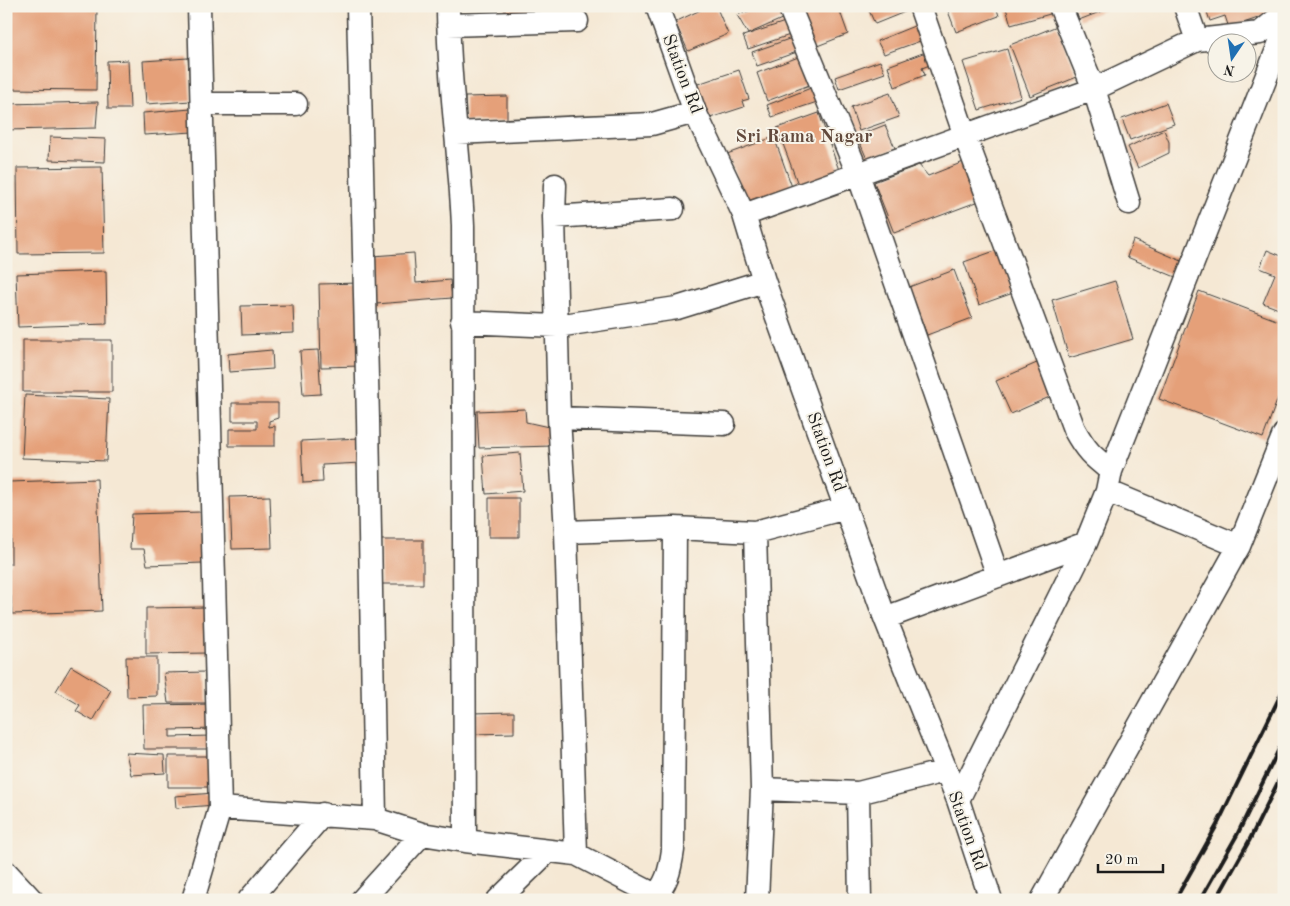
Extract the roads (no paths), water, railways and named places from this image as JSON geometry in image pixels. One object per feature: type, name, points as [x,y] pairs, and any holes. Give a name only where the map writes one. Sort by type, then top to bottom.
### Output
[{"type":"street","points":[[193,900],[220,808],[199,6]]},
{"type":"street","points":[[358,6],[369,429],[375,819]]},
{"type":"street","name":"Station Rd","points":[[657,6],[695,112],[744,215],[764,281],[885,618],[958,800],[991,900]]},
{"type":"street","points":[[789,6],[858,174],[998,576]]},
{"type":"street","points":[[920,6],[965,136],[1074,429],[1084,447],[1095,459],[1109,481],[1238,546]]},
{"type":"street","points":[[1060,6],[1094,90],[1129,203]]},
{"type":"street","points":[[1185,6],[1197,40]]},
{"type":"street","points":[[744,215],[1094,90],[1197,40],[1260,33],[1284,12]]},
{"type":"street","points":[[465,841],[463,226],[462,179],[456,133],[448,15],[577,21]]},
{"type":"street","points":[[958,800],[1086,543],[1284,32]]},
{"type":"street","points":[[202,104],[296,104]]},
{"type":"street","points":[[456,133],[652,124],[695,112]]},
{"type":"street","points":[[555,185],[554,217],[559,418],[566,532],[576,854]]},
{"type":"street","points":[[554,217],[674,209]]},
{"type":"street","points":[[462,322],[557,326],[677,308],[764,281]]},
{"type":"street","points":[[559,418],[724,424]]},
{"type":"street","points":[[1042,900],[1238,546],[1284,434]]},
{"type":"street","points":[[566,532],[675,528],[755,532],[846,508]]},
{"type":"street","points":[[220,808],[375,819],[422,834],[576,854],[658,898],[669,875],[673,850],[675,528]]},
{"type":"street","points":[[755,532],[762,789],[757,900]]},
{"type":"street","points":[[885,618],[1086,543]]},
{"type":"street","points":[[762,789],[858,794],[945,771]]},
{"type":"street","points":[[858,794],[860,900]]},
{"type":"street","points":[[249,900],[323,814]]},
{"type":"street","points":[[362,900],[422,834]]},
{"type":"street","points":[[498,900],[548,851]]},
{"type":"street","points":[[6,872],[32,900]]},
{"type":"railway","points":[[1175,900],[1217,825],[1284,688]]},
{"type":"railway","points":[[1200,900],[1237,835],[1284,739]]},
{"type":"railway","points":[[1216,900],[1249,841],[1284,770]]},
{"type":"district","name":"Sri Rama Nagar","points":[[804,137]]}]
